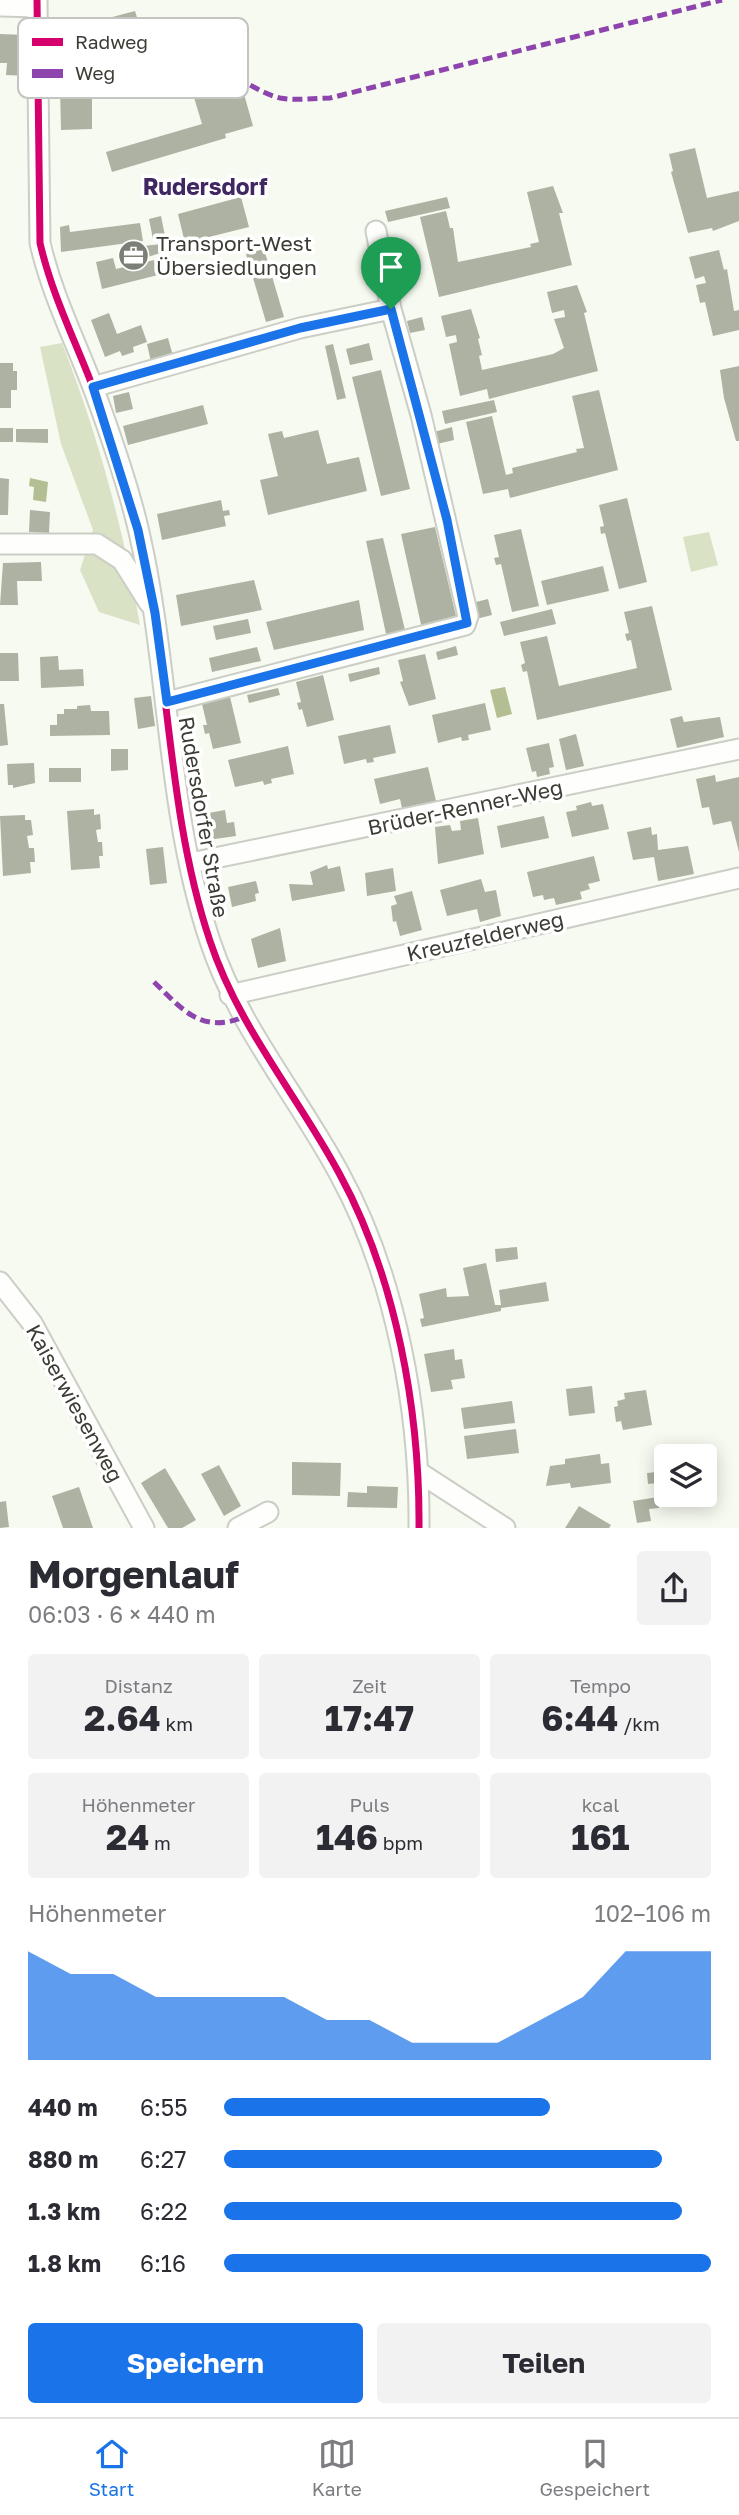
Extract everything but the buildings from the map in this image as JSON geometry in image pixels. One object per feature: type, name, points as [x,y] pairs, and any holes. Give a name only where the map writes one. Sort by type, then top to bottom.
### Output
[{"type":"street","points":[[0,6],[36,3]]},
{"type":"street","name":"Rudersdorfer Straße","points":[[38,98],[40,243],[59,310],[93,387],[138,530],[155,613],[191,863],[209,940],[230,995],[339,1171],[358,1210],[394,1316],[420,1473],[419,1528]]},
{"type":"street","points":[[167,702],[467,623],[447,520],[391,309],[376,231]]},
{"type":"street","points":[[93,387],[300,328],[391,309]]},
{"type":"street","points":[[0,544],[97,544],[122,560],[155,613]]},
{"type":"street","name":"Brüder-Renner-Weg","points":[[191,863],[739,749]]},
{"type":"street","name":"Kreuzfelderweg","points":[[230,995],[739,878]]},
{"type":"street","name":"Kaiserwiesenweg","points":[[0,1282],[32,1323],[144,1528]]},
{"type":"street","points":[[420,1473],[505,1528]]},
{"type":"street","points":[[237,1528],[268,1512]]},
{"type":"shaded area","points":[[62,343],[108,482],[140,625],[99,612],[80,570],[93,530],[61,444],[40,347]]},
{"type":"shaded area","points":[[30,478],[48,482],[46,502],[33,500],[34,487],[29,486]]},
{"type":"shaded area","points":[[709,532],[718,565],[691,572],[683,537]]},
{"type":"shaded area","points":[[505,687],[512,714],[497,718],[490,690]]},
{"type":"marked path","points":[[248,83],[280,98],[330,98],[722,0]]},
{"type":"marked path","points":[[154,982],[184,1010],[204,1021],[229,1022],[244,1017]]},
{"type":"cycle path","points":[[37,0],[37,18]]},
{"type":"cycle path","points":[[38,98],[40,243],[57,299],[113,442],[139,532],[157,634],[176,790],[196,891],[210,941],[236,1002],[339,1173],[376,1256],[390,1300],[409,1392],[415,1438],[419,1528]]},
{"type":"cycle path","points":[[93,387],[300,328],[391,309],[421,415],[468,616],[465,625],[167,702]]},
{"type":"place","name":"Transport-West Übersiedlungen","points":[[133,255]]},
{"type":"district","name":"Rudersdorf","points":[[205,186]]},
{"type":"route","points":[[391,309],[447,520],[468,616],[467,623],[167,702],[155,613],[138,530],[93,387],[140,376],[300,328],[391,309]]}]
